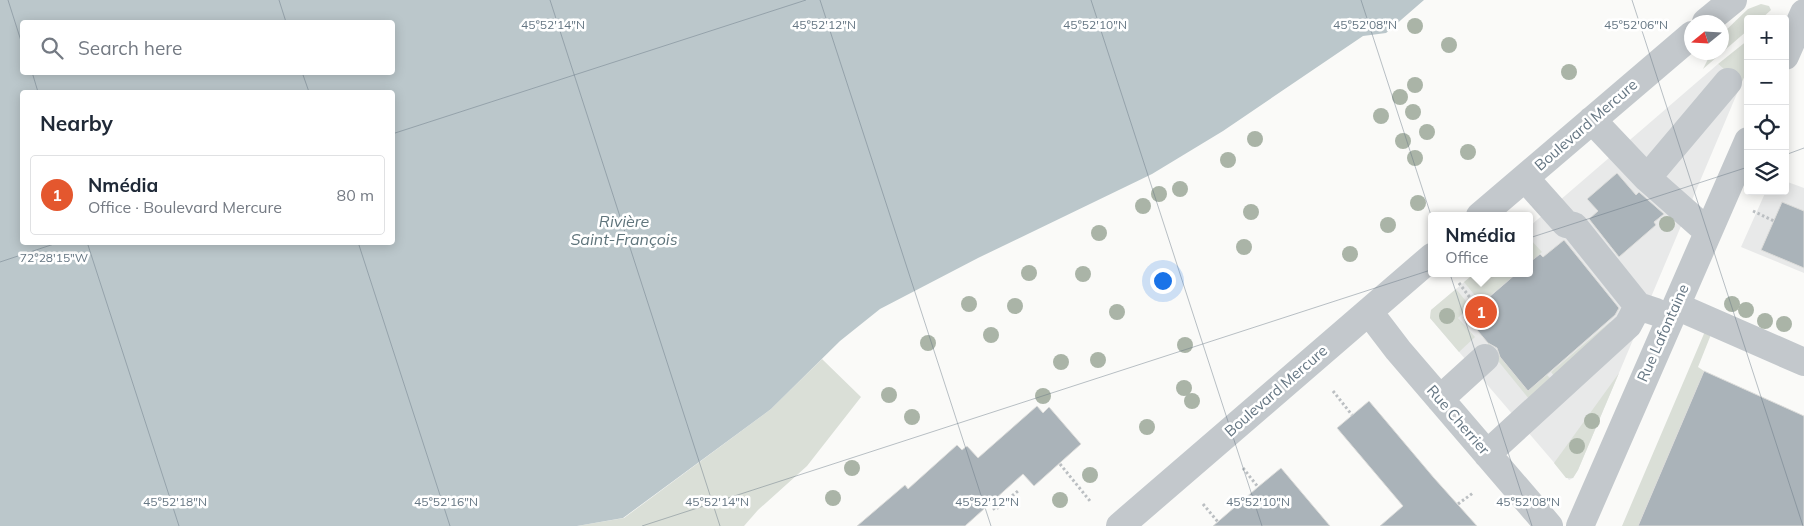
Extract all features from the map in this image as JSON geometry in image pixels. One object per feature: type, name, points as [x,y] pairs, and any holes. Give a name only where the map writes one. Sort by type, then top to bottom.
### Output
[{"type":"street","points":[[1715,15],[1733,0]]},
{"type":"street","points":[[1789,47],[1804,13]]},
{"type":"street","name":"Boulevard Mercure","points":[[1485,212],[1684,42]]},
{"type":"street","points":[[1647,178],[1728,82]]},
{"type":"street","points":[[1592,120],[1647,178],[1707,231]]},
{"type":"street","name":"Rue Lafontaine","points":[[1580,526],[1744,150]]},
{"type":"street","points":[[1525,178],[1566,224],[1574,226],[1638,306],[1673,312],[1804,362]]},
{"type":"street","name":"Boulevard Mercure","points":[[1120,526],[1428,260]]},
{"type":"street","points":[[1487,454],[1628,325],[1638,306]]},
{"type":"street","name":"Rue Cherrier","points":[[1369,312],[1440,399],[1549,526]]},
{"type":"street","points":[[1440,399],[1485,358]]},
{"type":"path","points":[[1753,211],[1774,221]]},
{"type":"path","points":[[1459,283],[1477,307]]},
{"type":"path","points":[[1333,391],[1352,415]]},
{"type":"path","points":[[1060,464],[1090,500]]},
{"type":"path","points":[[1243,468],[1258,487]]},
{"type":"path","points":[[990,504],[995,510],[1018,492]]},
{"type":"path","points":[[1458,504],[1473,492]]},
{"type":"path","points":[[1202,504],[1218,522]]},
{"type":"shaded area","points":[[1761,4],[1769,6],[1771,10],[1765,15],[1744,15],[1744,33],[1729,46],[1729,27],[1748,9]]},
{"type":"shaded area","points":[[1744,43],[1744,78],[1741,84],[1718,64],[1723,60],[1729,60],[1729,55]]},
{"type":"shaded area","points":[[1708,60],[1713,60],[1703,69]]},
{"type":"shaded area","points":[[1718,64],[1741,84],[1578,470],[1573,478],[1569,480],[1430,318],[1431,310],[1470,277],[1533,277],[1533,223]]},
{"type":"shaded area","points":[[1789,182],[1804,188],[1804,273],[1741,247],[1764,195],[1789,195]]},
{"type":"shaded area","points":[[1533,242],[1542,252],[1533,260]]},
{"type":"shaded area","points":[[1470,277],[1512,277],[1481,303],[1464,282]]},
{"type":"shaded area","points":[[1456,289],[1470,306],[1458,318],[1475,337],[1459,352],[1430,318],[1431,310]]},
{"type":"shaded area","points":[[1610,322],[1614,326],[1555,377],[1551,372]]},
{"type":"shaded area","points":[[1706,329],[1712,332],[1698,367],[1704,371],[1638,526],[1622,526]]},
{"type":"shaded area","points":[[1489,343],[1528,391],[1547,375],[1552,380],[1529,399],[1486,346]]},
{"type":"shaded area","points":[[822,359],[861,397],[807,466],[758,510],[744,526],[577,526],[624,518],[771,409]]},
{"type":"shaded area","points":[[1619,373],[1578,470],[1573,478],[1566,478],[1554,463]]},
{"type":"water","name":"Rivière Saint-François","points":[[0,0],[1424,0],[1386,33],[1363,36],[1223,131],[1152,174],[978,258],[880,309],[840,341],[771,409],[623,518],[577,526],[0,526]]},
{"type":"building","points":[[1617,173],[1636,195],[1639,192],[1664,214],[1654,222],[1656,225],[1619,257],[1589,219],[1598,211],[1587,199]]},
{"type":"building","points":[[1782,202],[1804,211],[1804,268],[1761,250]]},
{"type":"building","points":[[1564,240],[1619,308],[1615,315],[1528,391],[1500,357],[1497,348],[1488,343],[1466,317],[1512,277],[1533,277],[1533,260],[1540,254],[1543,257]]},
{"type":"building","points":[[1704,371],[1804,416],[1804,526],[1638,526]]},
{"type":"building","points":[[1369,401],[1477,526],[1380,526],[1403,506],[1337,428]]},
{"type":"building","points":[[1037,406],[1043,413],[1049,407],[1081,444],[1034,486],[1023,474],[965,526],[857,526],[905,485],[908,489],[957,445],[962,450],[967,446],[978,458]]},
{"type":"building","points":[[1281,468],[1330,526],[1213,526],[1258,487]]},
{"type":"place","name":"Nmédia","points":[[1481,312]]}]
